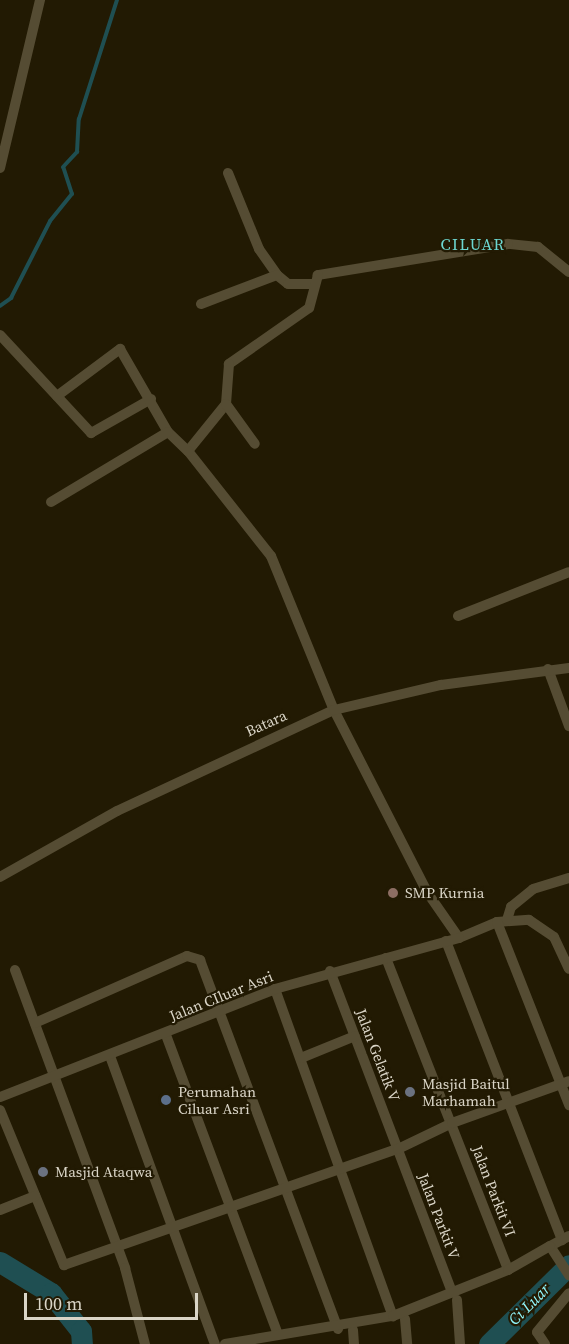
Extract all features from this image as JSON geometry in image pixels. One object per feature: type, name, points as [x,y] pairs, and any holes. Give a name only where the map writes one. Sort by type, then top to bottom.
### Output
[{"type":"street","points":[[0,168],[40,0]]},
{"type":"street","points":[[228,173],[259,249],[277,274],[288,284],[313,284]]},
{"type":"street","points":[[188,451],[226,404],[230,363],[309,309],[313,284],[324,273],[508,244],[538,247],[569,272]]},
{"type":"street","points":[[201,304],[277,274]]},
{"type":"street","points":[[0,335],[91,433],[151,399]]},
{"type":"street","points":[[57,396],[120,349],[151,399],[168,432],[188,451],[271,556],[334,710],[427,892],[459,938]]},
{"type":"street","points":[[226,404],[255,444]]},
{"type":"street","points":[[51,502],[168,432]]},
{"type":"street","points":[[458,616],[569,572]]},
{"type":"street","name":"Batara","points":[[1,874],[117,811],[334,710],[441,685],[569,668]]},
{"type":"street","points":[[548,669],[569,726]]},
{"type":"street","points":[[502,921],[512,907],[533,889],[569,878]]},
{"type":"street","points":[[502,921],[529,920],[555,937],[569,969]]},
{"type":"street","points":[[502,921],[565,1083],[569,1105]]},
{"type":"street","name":"Jalan CIluar Asri","points":[[0,1097],[166,1035],[275,989],[459,938],[502,921]]},
{"type":"street","points":[[225,1344],[278,1334],[338,1329],[393,1316],[455,1296],[553,1251],[566,1238],[508,1104],[446,941]]},
{"type":"street","points":[[35,1023],[188,956],[200,960],[282,1186],[338,1329]]},
{"type":"street","name":"Jalan Parkit VI","points":[[386,958],[508,1270]]},
{"type":"street","points":[[15,969],[116,1248],[145,1344]]},
{"type":"street","name":"Jalan Gelatik V","points":[[330,972],[398,1149]]},
{"type":"street","points":[[275,989],[343,1169],[393,1316]]},
{"type":"street","points":[[166,1035],[278,1334]]},
{"type":"street","points":[[301,1058],[355,1036]]},
{"type":"street","points":[[110,1056],[215,1344]]},
{"type":"street","points":[[0,1110],[60,1264],[116,1248],[282,1186],[343,1169],[398,1149],[452,1123],[565,1083]]},
{"type":"street","name":"Jalan Parkit V","points":[[398,1149],[455,1296],[460,1344]]},
{"type":"street","points":[[0,1210],[35,1196]]},
{"type":"street","points":[[553,1251],[569,1275]]},
{"type":"street","points":[[545,1344],[537,1332],[569,1293]]},
{"type":"street","points":[[405,1319],[407,1344]]},
{"type":"street","points":[[353,1330],[354,1344]]},
{"type":"waterway","points":[[0,306],[11,298],[50,221],[72,194],[63,167],[77,152],[79,119],[117,0]]},
{"type":"waterway","name":"Ci Luar","points":[[0,1262],[51,1293],[81,1331],[82,1344]]},
{"type":"waterway","name":"Ci Luar","points":[[489,1344],[569,1265]]},
{"type":"place","name":"SMP Kurnia","points":[[393,893]]},
{"type":"place","name":"Masjid Baitul Marhamah","points":[[410,1092]]},
{"type":"place","name":"Perumahan Ciluar Asri","points":[[166,1100]]},
{"type":"place","name":"Masjid Ataqwa","points":[[43,1172]]},
{"type":"district","name":"CILUAR","points":[[473,244]]}]
